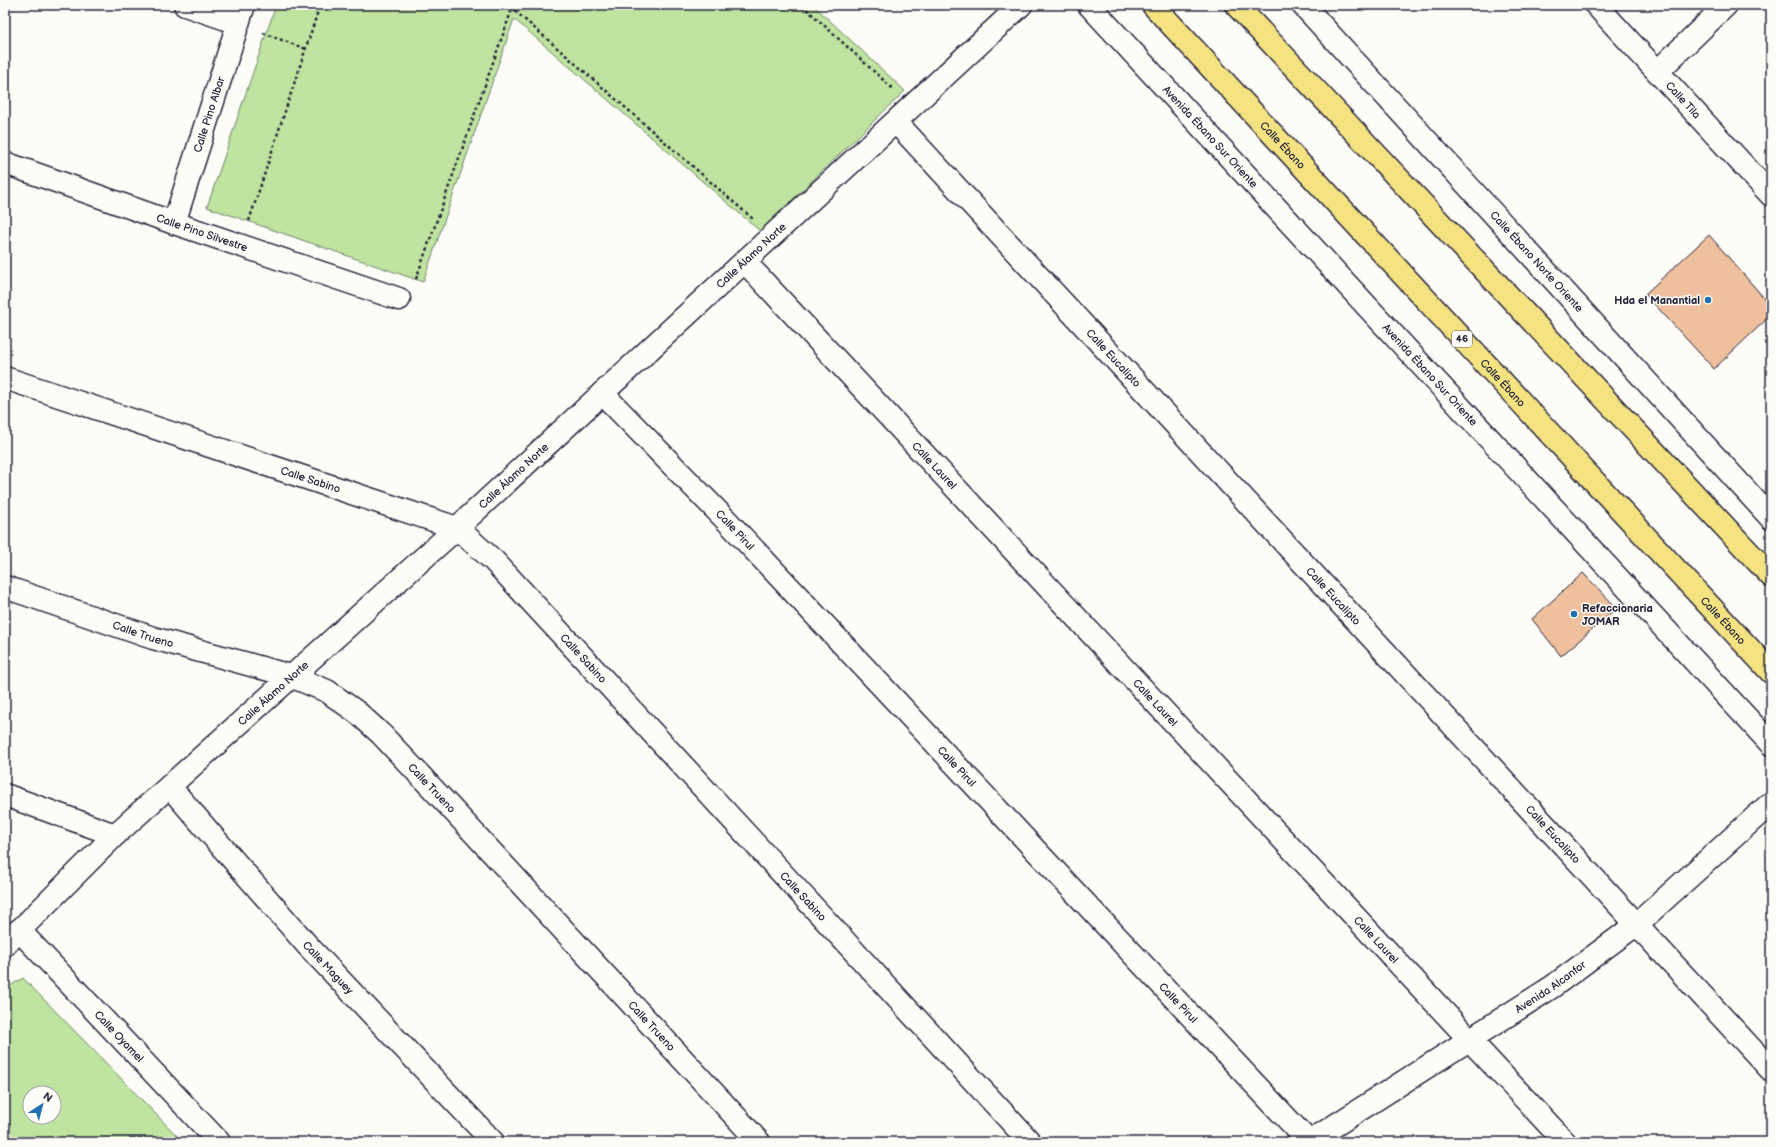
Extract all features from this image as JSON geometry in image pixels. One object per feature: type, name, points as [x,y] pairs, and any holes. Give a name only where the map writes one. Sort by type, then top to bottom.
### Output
[{"type":"main road","name":"Calle Ébano","points":[[1153,5],[1771,672]]},
{"type":"main road","points":[[1236,5],[1771,576]]},
{"type":"street","points":[[185,5],[241,14]]},
{"type":"street","name":"Calle Álamo Norte","points":[[12,937],[115,835],[457,528],[1021,5]]},
{"type":"street","name":"Avenida Ébano Sur Oriente","points":[[1089,5],[1771,744]]},
{"type":"street","name":"Calle Ébano Norte Oriente","points":[[1303,5],[1771,518]]},
{"type":"street","name":"Calle Tila","points":[[1596,5],[1771,195]]},
{"type":"street","points":[[1658,71],[1726,5]]},
{"type":"street","name":"Calle Pino Albar","points":[[174,223],[241,14]]},
{"type":"street","name":"Calle Eucalipto","points":[[896,122],[1771,1070]]},
{"type":"street","name":"Calle Pino Silvestre","points":[[5,163],[174,223],[400,299]]},
{"type":"street","name":"Calle Laurel","points":[[745,262],[1471,1039],[1565,1142]]},
{"type":"street","name":"Calle Sabino","points":[[5,378],[457,528],[494,561],[1030,1142]]},
{"type":"street","name":"Calle Pirul","points":[[602,393],[729,523],[1310,1142]]},
{"type":"street","name":"Calle Trueno","points":[[5,587],[153,638],[291,676],[327,691],[358,713],[381,734],[759,1142]]},
{"type":"street","name":"Calle Maguey","points":[[170,787],[308,946],[493,1142]]},
{"type":"street","points":[[5,795],[115,835]]},
{"type":"street","name":"Avenida Alcanfor","points":[[1310,1142],[1552,987],[1637,924],[1771,803]]},
{"type":"street","name":"Calle Oyamel","points":[[12,937],[219,1142]]},
{"type":"path","points":[[241,245],[320,5]]},
{"type":"path","points":[[400,299],[417,277],[511,12],[515,11],[516,5]]},
{"type":"path","points":[[802,5],[912,107]]},
{"type":"path","points":[[515,11],[773,236]]},
{"type":"path","points":[[241,14],[306,49]]},
{"type":"green space","points":[[276,5],[813,5],[905,91],[760,231],[514,19],[423,282],[207,207]]},
{"type":"green space","points":[[23,978],[183,1142],[5,1142],[5,989]]},
{"type":"building","name":"Hda el Manantial","points":[[1709,235],[1771,306],[1771,315],[1714,369],[1645,294]]},
{"type":"building","name":"Refaccionaria JOMAR","points":[[1583,573],[1617,608],[1561,656],[1532,619]]},
{"type":"place","name":"Hda el Manantial","points":[[1708,300]]},
{"type":"place","name":"Refaccionaria JOMAR","points":[[1574,614]]}]
